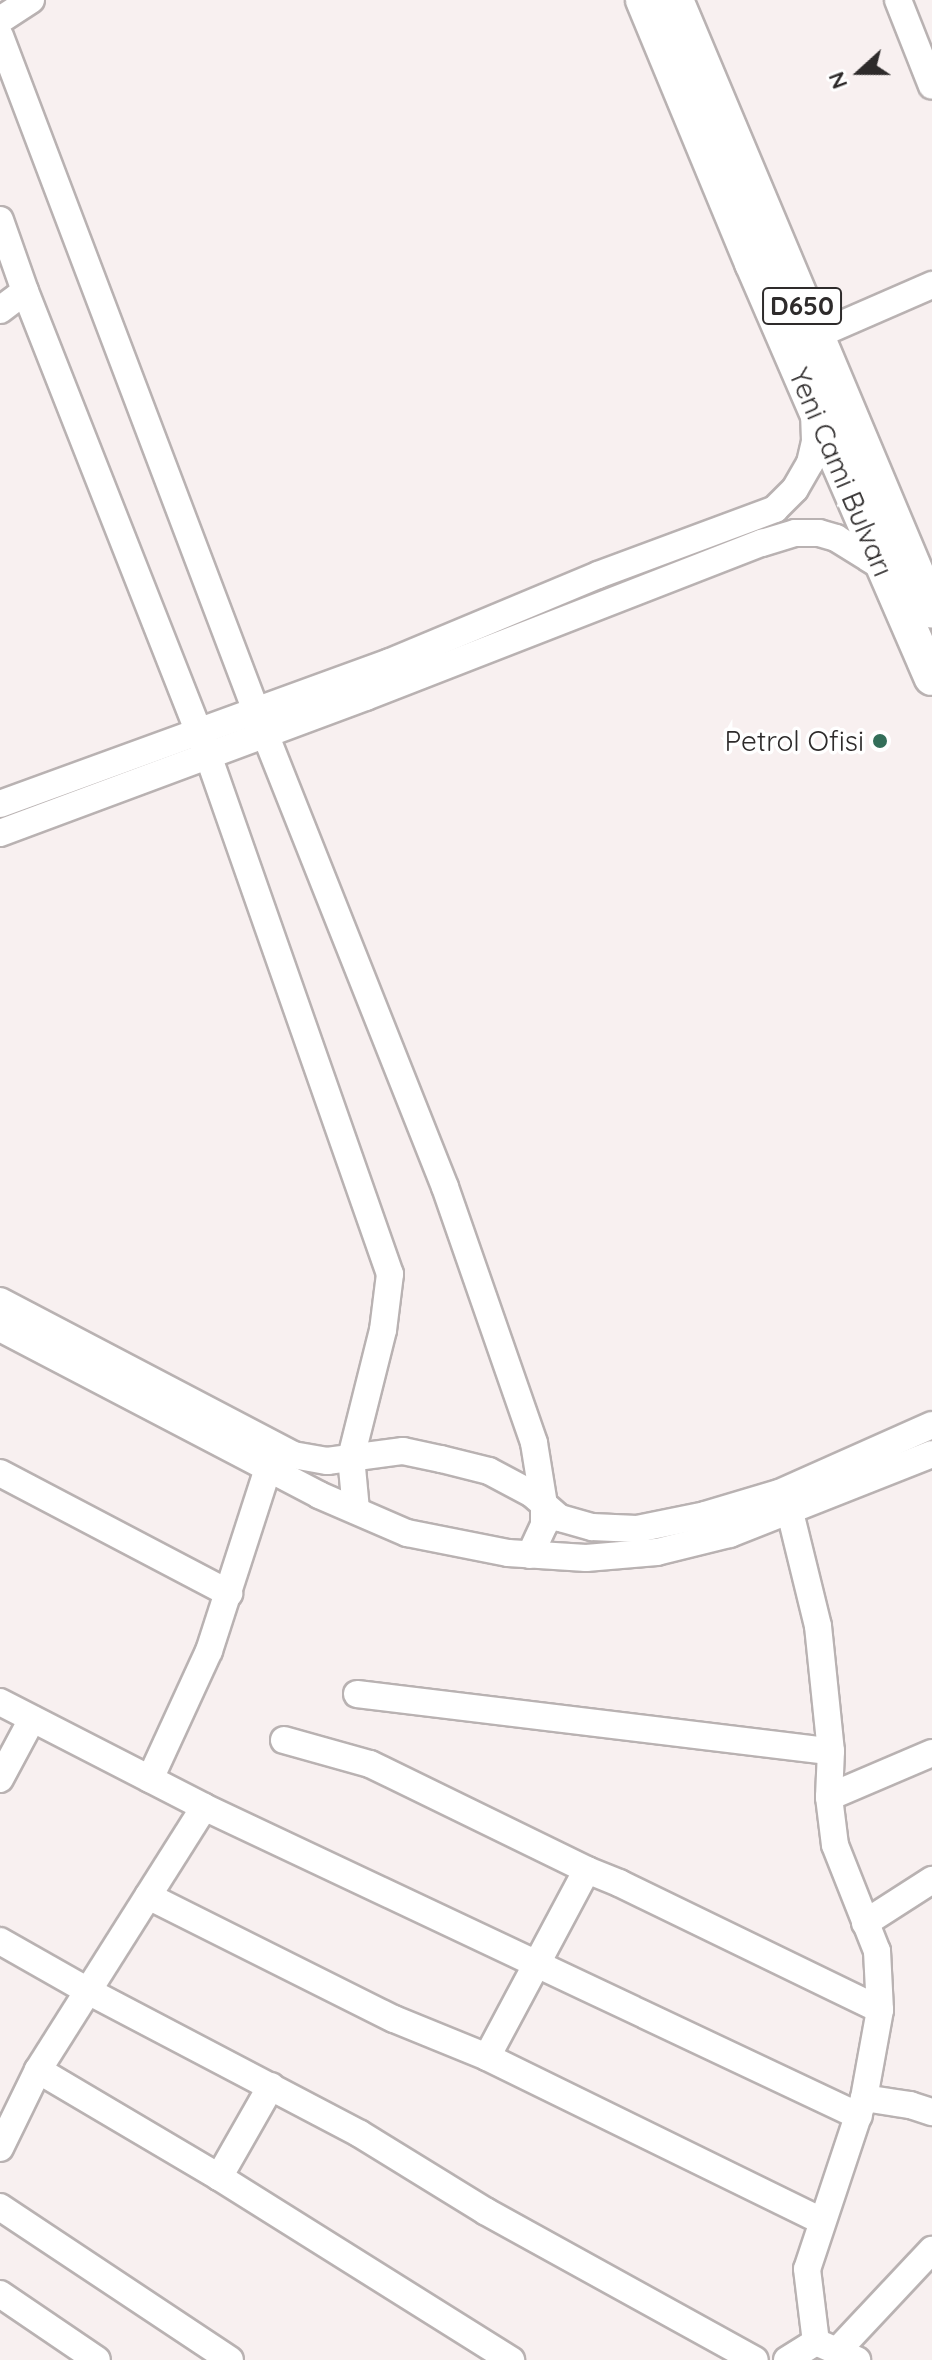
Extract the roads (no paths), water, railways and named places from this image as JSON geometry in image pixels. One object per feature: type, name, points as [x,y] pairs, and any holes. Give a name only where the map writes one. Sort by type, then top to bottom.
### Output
[{"type":"main road","name":"Yeni Cami Bulvarı","points":[[643,0],[881,566],[932,678]]},
{"type":"main road","name":"Yeni Cami Bulvarı","points":[[676,0],[932,610]]},
{"type":"street","points":[[0,20],[31,0]]},
{"type":"street","points":[[898,0],[932,86]]},
{"type":"street","points":[[0,36],[262,722],[445,1187],[534,1443],[544,1505],[544,1525],[530,1555]]},
{"type":"street","points":[[0,220],[202,744],[390,1274],[383,1330],[351,1457],[356,1510]]},
{"type":"street","points":[[815,336],[932,285]]},
{"type":"street","points":[[0,310],[25,291]]},
{"type":"street","points":[[262,722],[775,509],[795,489],[810,463],[815,441],[814,408]]},
{"type":"street","points":[[0,804],[202,744],[795,533],[819,533],[836,538],[881,566]]},
{"type":"street","points":[[0,833],[202,744]]},
{"type":"street","points":[[0,1301],[293,1455],[327,1461],[403,1451],[441,1459],[489,1471],[560,1518],[592,1527],[637,1529],[705,1515],[779,1493],[932,1425]]},
{"type":"street","points":[[3,1335],[268,1468],[407,1533],[530,1555],[586,1558],[657,1552],[730,1534],[932,1454]]},
{"type":"street","points":[[150,1779],[209,1651],[268,1468]]},
{"type":"street","points":[[0,1473],[229,1593]]},
{"type":"street","points":[[790,1512],[818,1626],[831,1751],[829,1797],[835,1845],[877,1951],[880,2010],[862,2107],[807,2269],[837,2351]]},
{"type":"street","points":[[357,1694],[831,1751]]},
{"type":"street","points":[[0,1702],[204,1807],[536,1965],[862,2107],[910,2105],[932,2112]]},
{"type":"street","points":[[0,1779],[32,1719]]},
{"type":"street","points":[[284,1740],[370,1764],[880,2010]]},
{"type":"street","points":[[829,1797],[932,1753]]},
{"type":"street","points":[[0,2148],[38,2070],[204,1807]]},
{"type":"street","points":[[487,2057],[587,1870]]},
{"type":"street","points":[[865,1923],[932,1880]]},
{"type":"street","points":[[148,1896],[380,2013],[487,2057],[822,2221]]},
{"type":"street","points":[[0,1941],[88,1991],[360,2134],[485,2211],[755,2360]]},
{"type":"street","points":[[38,2070],[219,2177],[511,2360]]},
{"type":"street","points":[[219,2177],[271,2086]]},
{"type":"street","points":[[0,2207],[230,2360]]},
{"type":"street","points":[[787,2360],[837,2351],[932,2250]]},
{"type":"street","points":[[0,2294],[97,2360]]},
{"type":"place","name":"Petrol Ofisi","points":[[880,741]]}]
